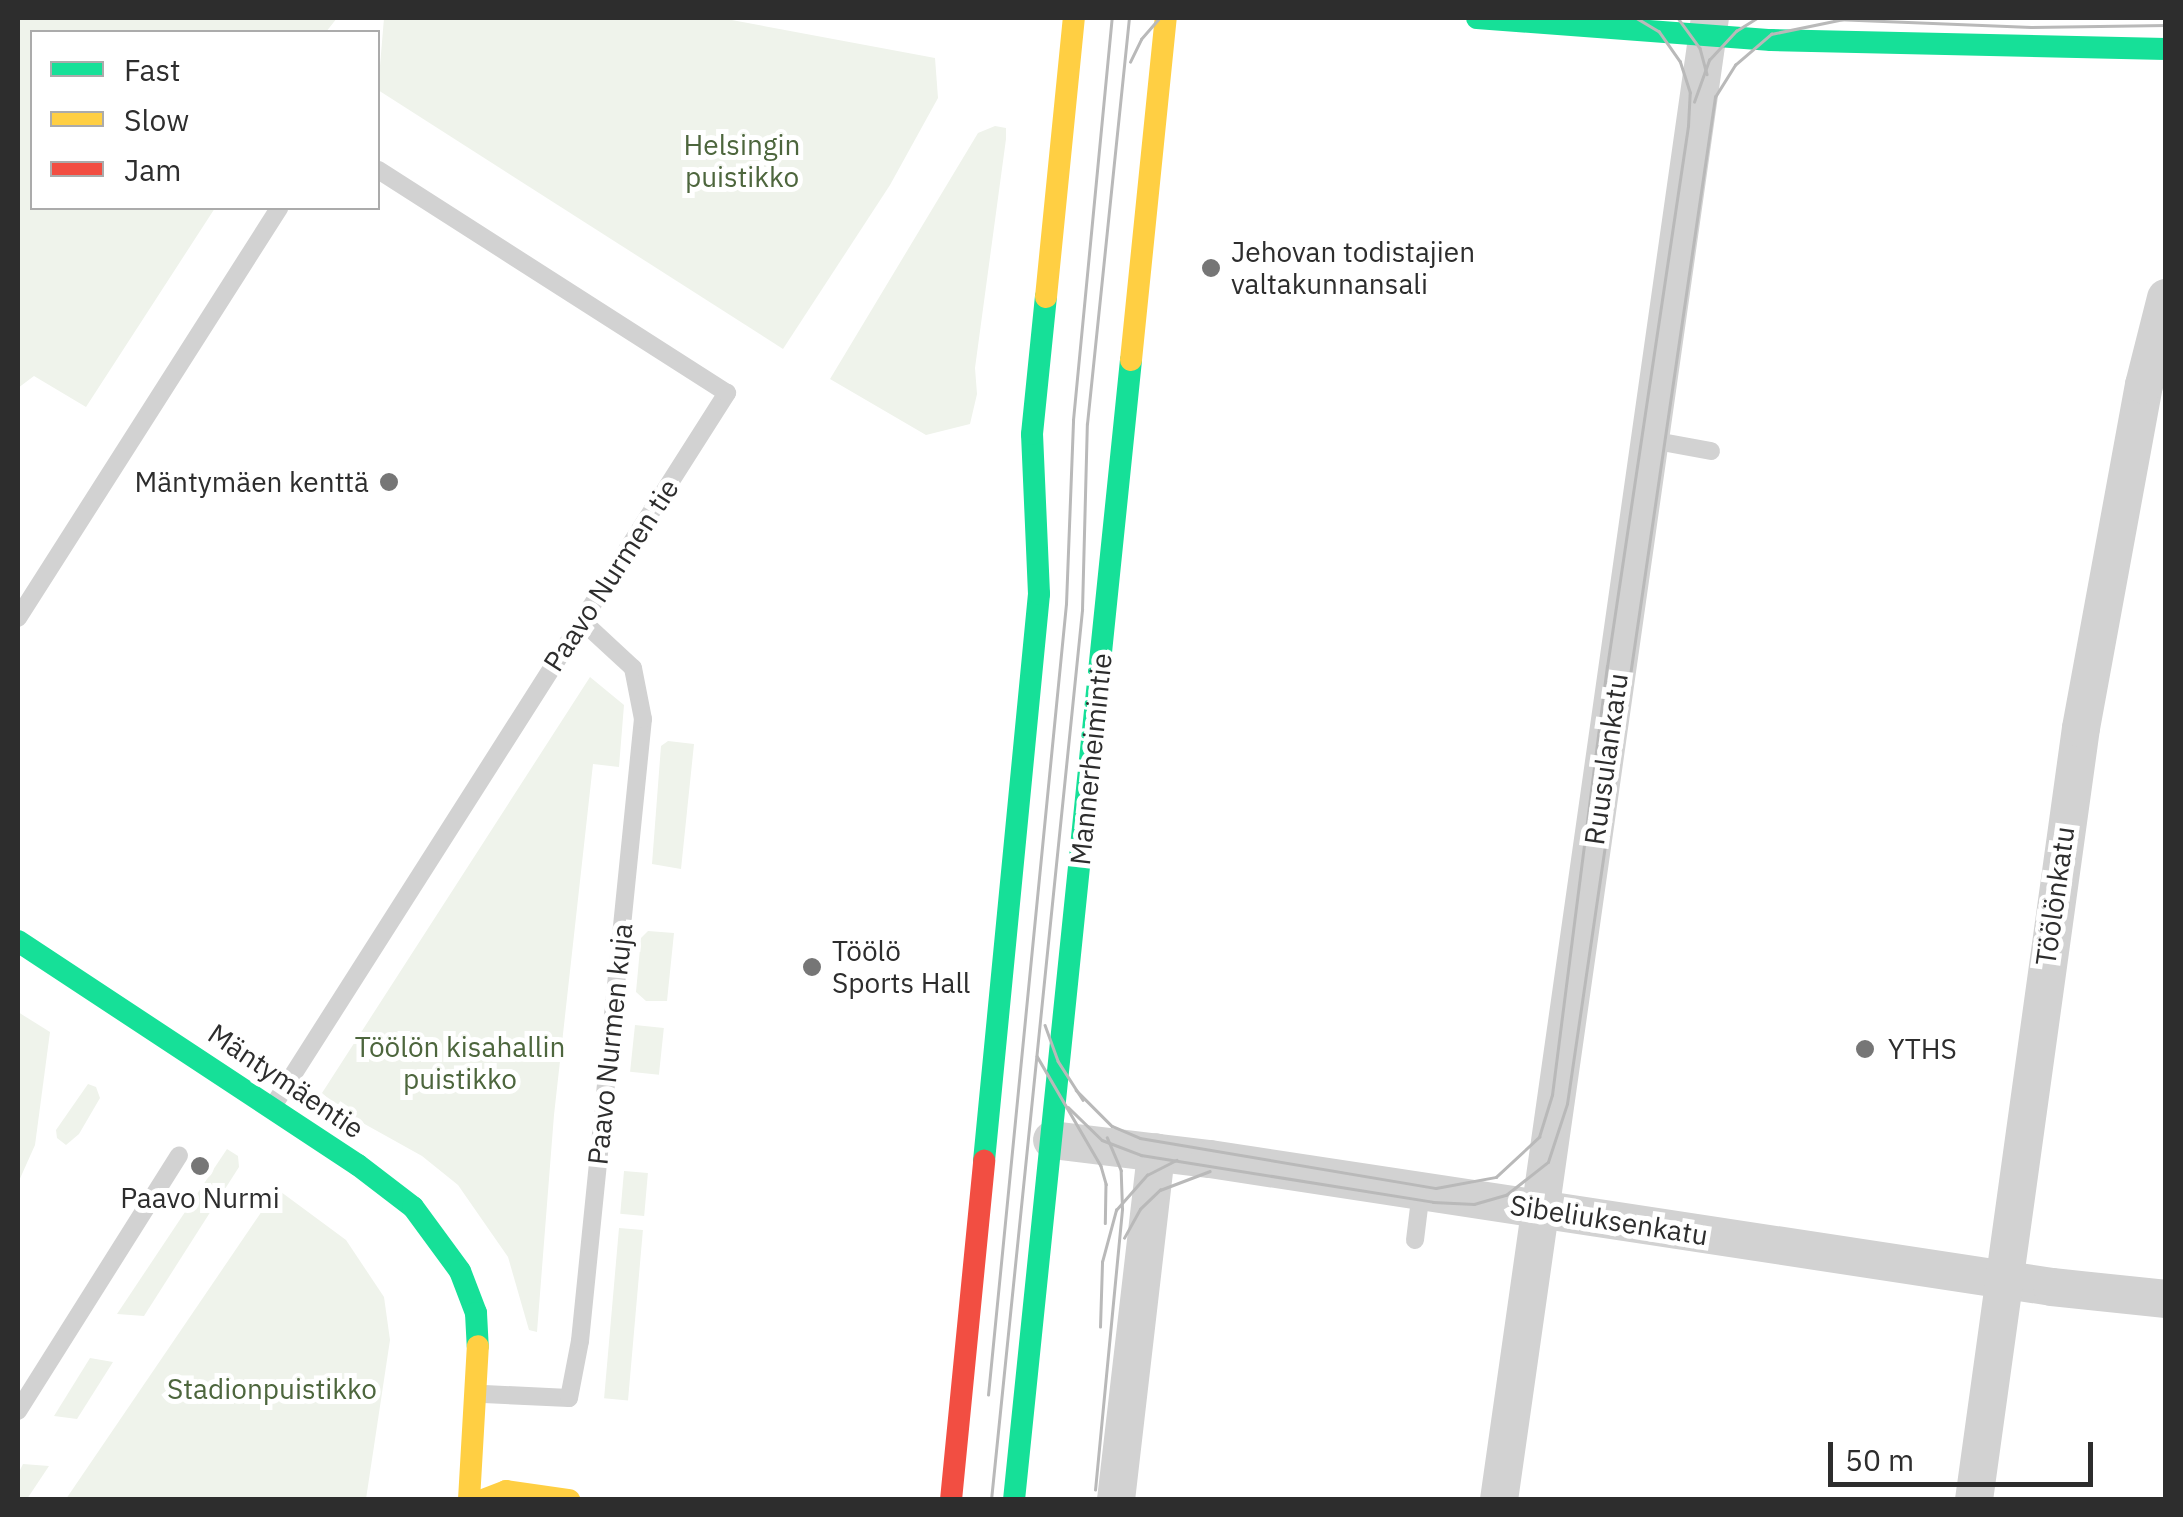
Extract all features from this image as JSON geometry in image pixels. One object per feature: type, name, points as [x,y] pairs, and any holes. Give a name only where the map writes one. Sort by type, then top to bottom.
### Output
[{"type":"main road","points":[[951,1500],[1040,594],[1032,434],[1079,19],[1047,18]]},
{"type":"main road","name":"Mannerheimintie","points":[[1014,1500],[1166,18]]},
{"type":"main road","points":[[1477,18],[1710,26],[2049,50],[2166,49]]},
{"type":"main road","name":"Mäntymäentie","points":[[18,941],[272,1107],[413,1207],[460,1271],[476,1313],[478,1394]]},
{"type":"main road","points":[[469,1500],[478,1394]]},
{"type":"main road","points":[[483,1500],[506,1491],[569,1500]]},
{"type":"street","name":"Ruusulankatu","points":[[1499,1500],[1710,26]]},
{"type":"street","name":"Töölönkatu","points":[[1974,1500],[2081,728],[2144,385],[2166,298]]},
{"type":"street","name":"Sibeliuksenkatu","points":[[1052,1140],[1156,1152],[2003,1279],[2166,1299]]},
{"type":"street","points":[[1116,1500],[1156,1152]]},
{"type":"lane","name":"Paavo Nurmen tie","points":[[272,1107],[727,393],[380,171]]},
{"type":"lane","points":[[18,618],[278,210]]},
{"type":"lane","points":[[1652,440],[1712,451]]},
{"type":"lane","name":"Paavo Nurmen kuja","points":[[478,1394],[569,1398],[580,1341],[643,719],[633,668],[582,621]]},
{"type":"lane","points":[[18,1411],[179,1155]]},
{"type":"lane","points":[[1415,1240],[1421,1191]]},
{"type":"green space","points":[[18,18],[337,18],[328,30],[30,30],[30,210],[214,210],[86,407],[34,376],[18,388]]},
{"type":"green space","name":"Helsingin puistikko","points":[[384,18],[721,18],[935,58],[938,98],[890,185],[783,349],[380,91]]},
{"type":"green space","points":[[995,126],[1006,128],[1006,139],[975,368],[977,394],[970,424],[926,435],[830,379],[978,133]]},
{"type":"green space","name":"Töölön kisahallin puistikko","points":[[590,677],[624,705],[619,767],[593,764],[554,1115],[537,1332],[529,1330],[508,1257],[458,1185],[422,1156],[343,1112],[322,1093]]},
{"type":"green space","points":[[668,741],[694,744],[681,869],[652,864],[661,746]]},
{"type":"green space","points":[[648,931],[674,933],[667,1001],[646,1001],[636,992],[641,938]]},
{"type":"green space","points":[[18,1012],[50,1032],[35,1145],[18,1183]]},
{"type":"green space","points":[[635,1025],[664,1028],[659,1075],[630,1072]]},
{"type":"green space","points":[[88,1084],[96,1087],[100,1098],[79,1134],[66,1145],[57,1138],[56,1130]]},
{"type":"green space","points":[[227,1149],[238,1156],[239,1167],[144,1316],[117,1314]]},
{"type":"green space","points":[[624,1171],[648,1173],[644,1216],[620,1214]]},
{"type":"green space","name":"Stadionpuistikko","points":[[277,1189],[346,1240],[384,1297],[390,1340],[366,1499],[66,1499]]},
{"type":"green space","points":[[619,1228],[643,1230],[628,1400],[604,1398]]},
{"type":"green space","points":[[90,1358],[113,1362],[77,1419],[54,1416]]},
{"type":"green space","points":[[23,1464],[49,1466],[27,1499],[18,1499],[18,1474]]},
{"type":"tram line","points":[[988,1395],[1066,604],[1073,420],[1112,18]]},
{"type":"tram line","points":[[991,1500],[1082,610],[1087,424],[1129,18]]},
{"type":"tram line","points":[[1130,62],[1141,39],[1159,18]]},
{"type":"tram line","points":[[1076,1090],[1112,1126],[1140,1138],[1436,1188],[1496,1177],[1539,1137],[1552,1095],[1607,667],[1688,126],[1690,93],[1680,62],[1659,32],[1636,18]]},
{"type":"tram line","points":[[1678,18],[1700,48],[1707,74]]},
{"type":"tram line","points":[[1694,102],[1709,60],[1736,31],[1757,18]]},
{"type":"tram line","points":[[1834,19],[2031,27],[2166,25]]},
{"type":"tram line","points":[[1068,1107],[1102,1140],[1141,1155],[1433,1202],[1474,1204],[1506,1195],[1548,1162],[1567,1104],[1715,97],[1735,65],[1771,34],[1844,19]]},
{"type":"tram line","points":[[1045,1025],[1058,1061],[1083,1100]]},
{"type":"tram line","points":[[1037,1056],[1101,1166],[1106,1184],[1105,1223]]},
{"type":"tram line","points":[[1095,1490],[1122,1209],[1121,1171],[1107,1138]]},
{"type":"tram line","points":[[1100,1327],[1102,1262],[1116,1210],[1147,1175],[1176,1160]]},
{"type":"tram line","points":[[1124,1238],[1140,1209],[1160,1190],[1210,1171]]},
{"type":"traffic: fast","points":[[1477,18],[1771,40],[2166,49]]},
{"type":"traffic: fast","points":[[984,1161],[1039,594],[1032,434],[1046,297]]},
{"type":"traffic: fast","points":[[1014,1500],[1131,360]]},
{"type":"traffic: fast","points":[[18,941],[358,1165],[413,1207],[460,1271],[476,1313],[478,1346]]},
{"type":"traffic: slow","points":[[1046,297],[1074,18]]},
{"type":"traffic: slow","points":[[1131,360],[1166,18]]},
{"type":"traffic: slow","points":[[469,1500],[478,1346]]},
{"type":"traffic: slow","points":[[483,1500],[506,1491],[569,1500]]},
{"type":"traffic: jam","points":[[951,1500],[984,1161]]},
{"type":"place","name":"Jehovan todistajien valtakunnansali","points":[[1211,268]]},
{"type":"place","name":"Mäntymäen kenttä","points":[[389,482]]},
{"type":"place","name":"Töölö Sports Hall","points":[[812,967]]},
{"type":"place","name":"YTHS","points":[[1865,1049]]},
{"type":"place","name":"Paavo Nurmi","points":[[200,1166]]}]
